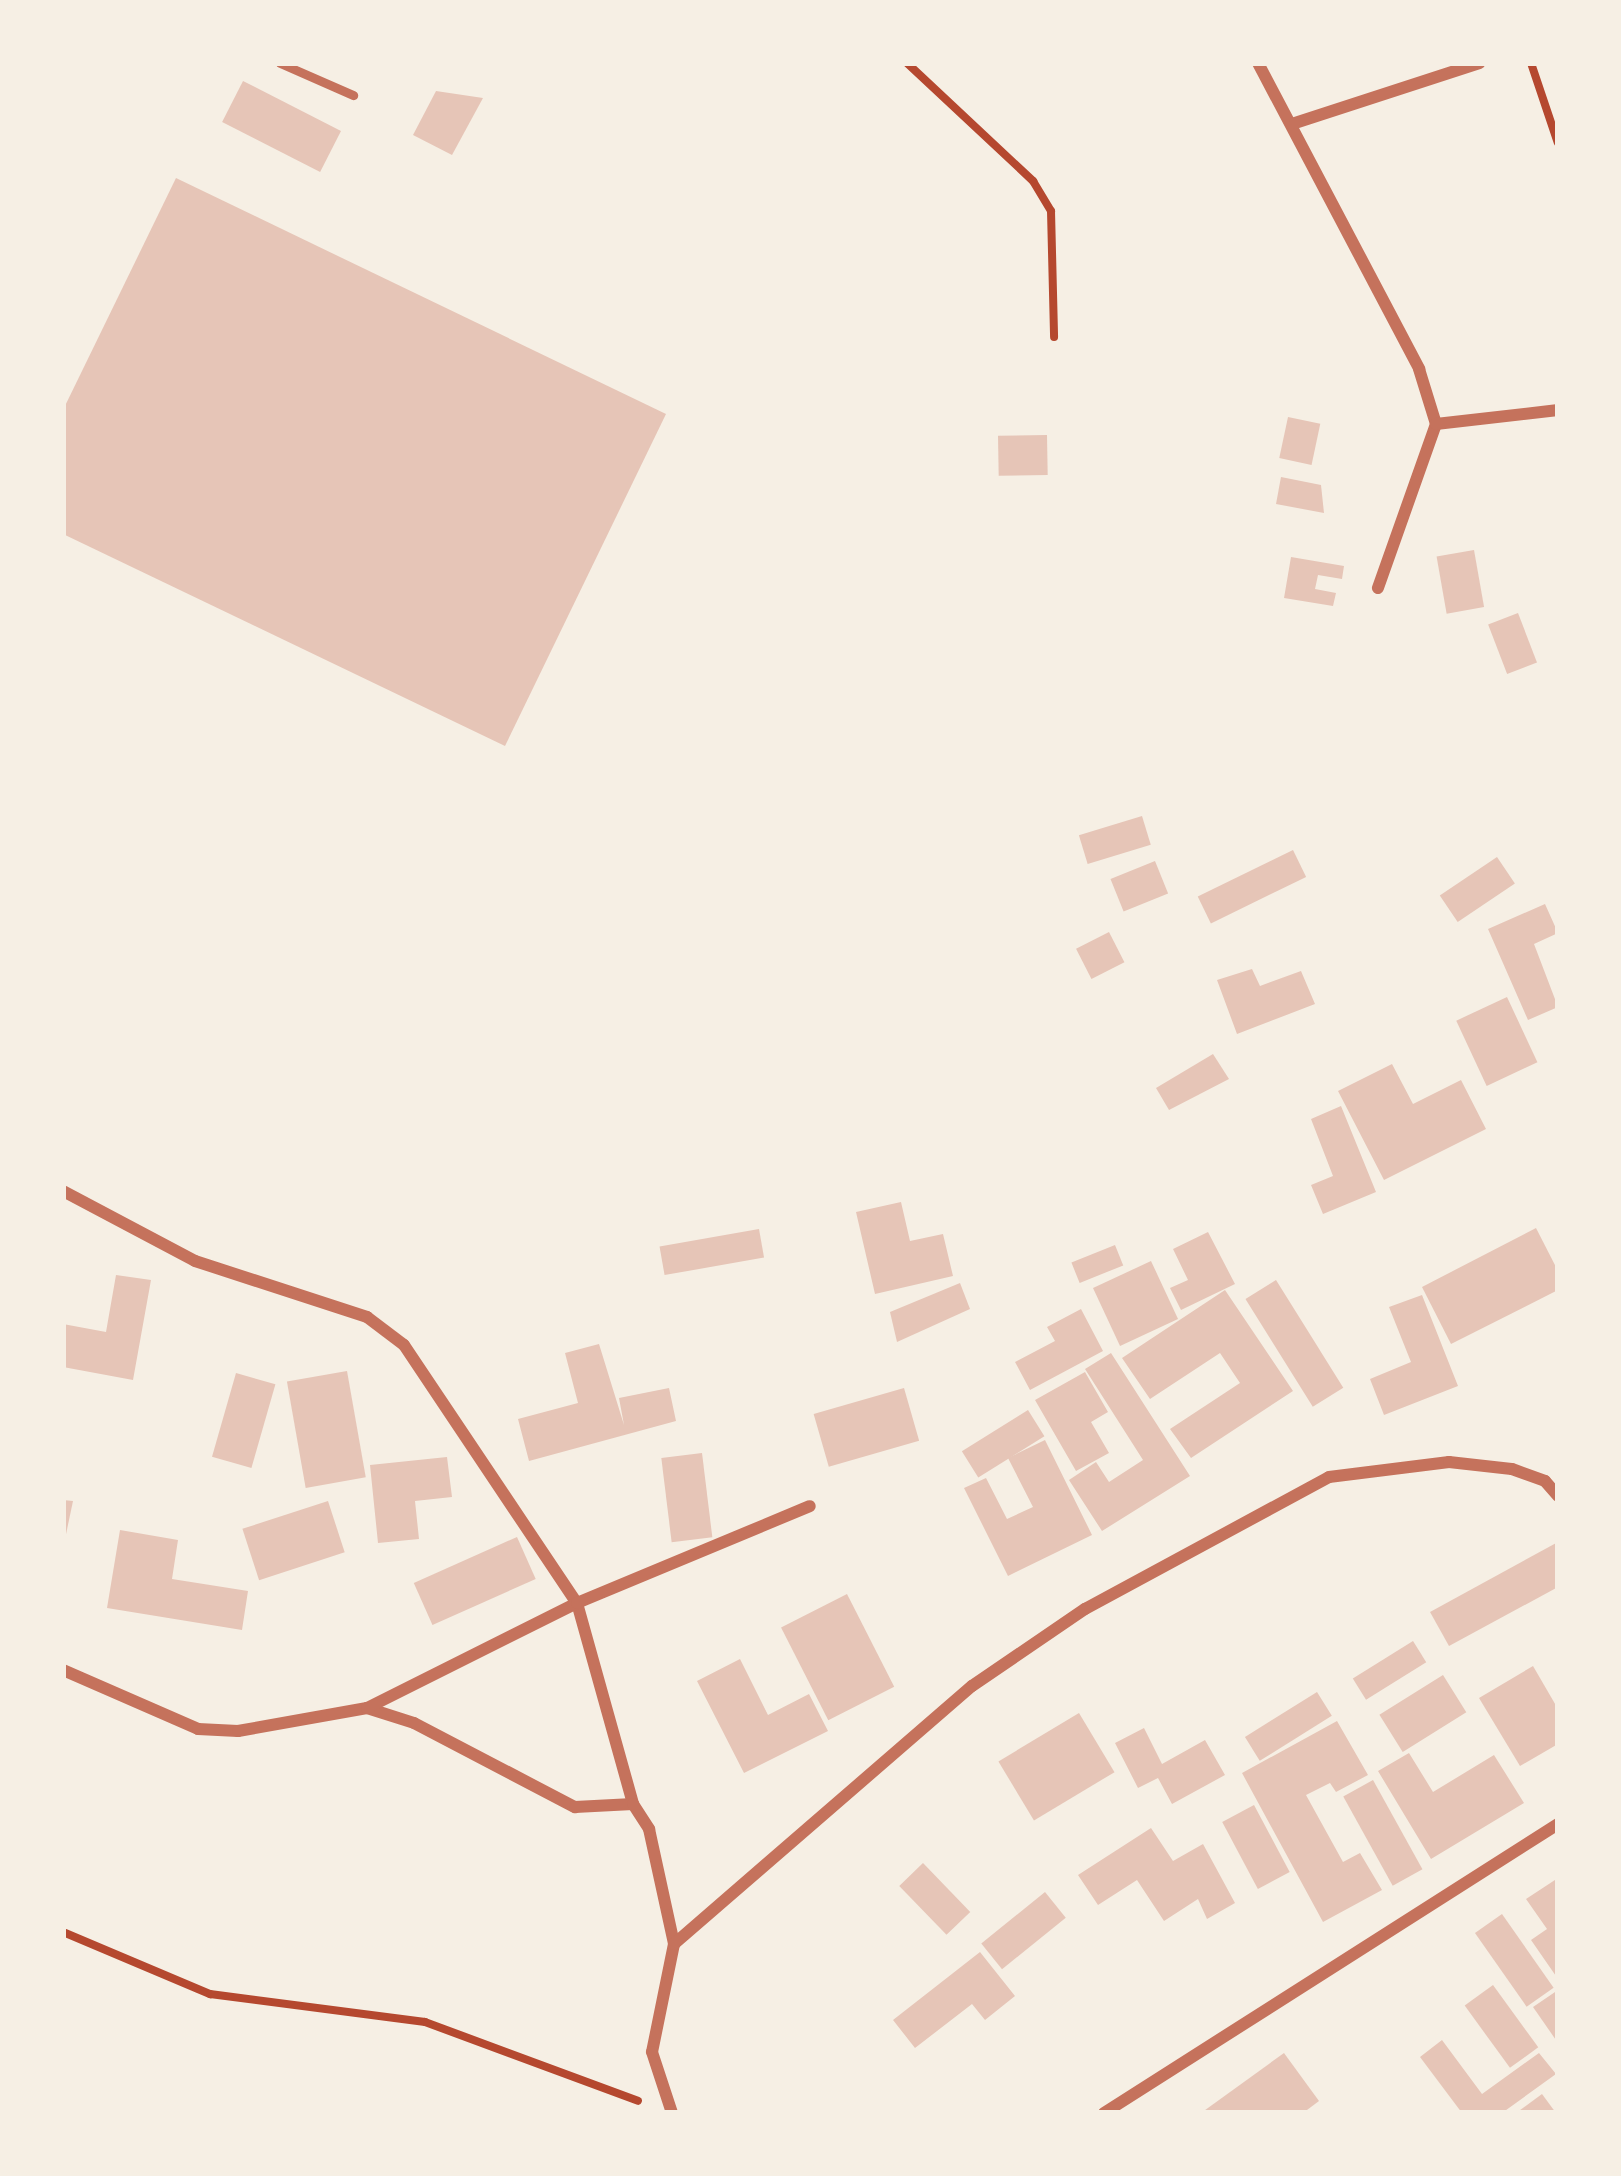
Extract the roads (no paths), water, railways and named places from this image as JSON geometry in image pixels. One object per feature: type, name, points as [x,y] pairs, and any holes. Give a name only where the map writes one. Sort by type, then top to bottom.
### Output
[{"type":"street","points":[[1258,63],[1295,123],[1419,369],[1436,424],[1378,588]]},
{"type":"street","points":[[1295,123],[1480,63]]},
{"type":"street","points":[[1436,424],[1558,410]]},
{"type":"street","points":[[63,1191],[195,1261],[367,1317],[404,1346],[577,1603],[633,1804],[649,1829],[674,1944],[652,2052],[672,2113]]},
{"type":"street","points":[[674,1944],[808,1819],[972,1686],[1085,1609],[1328,1477],[1449,1462],[1512,1469],[1545,1481],[1558,1496]]},
{"type":"street","points":[[63,1670],[199,1729],[257,1729],[367,1708],[577,1603],[810,1506]]},
{"type":"street","points":[[367,1708],[414,1724],[575,1807],[633,1804]]},
{"type":"street","points":[[1103,2113],[1124,2108],[1558,1824]]},
{"type":"lane","points":[[280,63],[353,95]]}]
